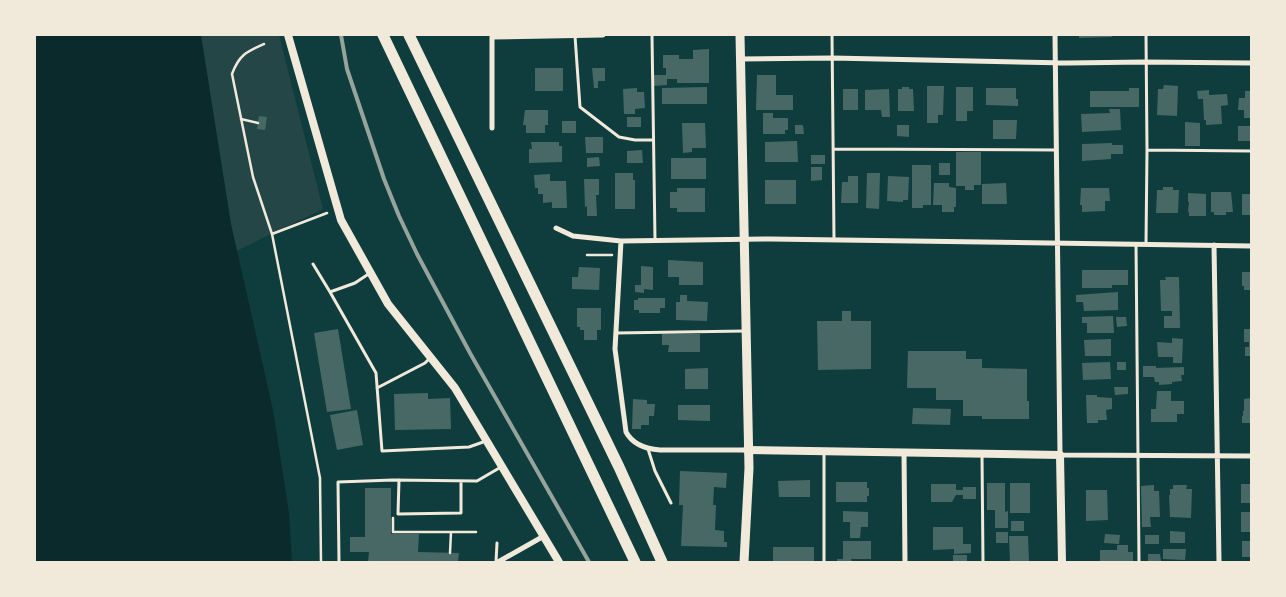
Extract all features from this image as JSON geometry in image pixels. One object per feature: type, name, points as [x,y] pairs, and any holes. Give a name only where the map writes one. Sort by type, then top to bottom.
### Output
[{"type":"highway","points":[[384,35],[635,562]]},
{"type":"highway","points":[[410,35],[619,467],[662,562]]},
{"type":"main road","points":[[740,35],[748,468],[744,562]]},
{"type":"street","points":[[288,35],[341,220],[388,304],[455,388],[560,562]]},
{"type":"street","points":[[492,128],[492,36],[603,35]]},
{"type":"street","points":[[1055,35],[1062,562]]},
{"type":"street","points":[[740,59],[832,58],[1055,63],[1251,63]]},
{"type":"street","points":[[556,228],[573,236],[621,241],[744,239],[1251,246]]},
{"type":"street","points":[[621,241],[615,349],[619,391],[626,432],[630,440],[648,449],[1251,456]]},
{"type":"street","points":[[1214,245],[1219,562]]},
{"type":"street","points":[[904,452],[905,562]]},
{"type":"street","points":[[498,562],[544,536]]},
{"type":"lane","points":[[575,35],[580,107],[619,137],[635,140],[653,140]]},
{"type":"lane","points":[[652,35],[655,240]]},
{"type":"lane","points":[[832,35],[834,240]]},
{"type":"lane","points":[[1146,35],[1146,244]]},
{"type":"lane","points":[[834,149],[1056,150]]},
{"type":"lane","points":[[1147,150],[1251,151]]},
{"type":"lane","points":[[1136,244],[1139,562]]},
{"type":"lane","points":[[313,264],[376,373],[382,451],[469,447],[486,441]]},
{"type":"lane","points":[[330,292],[355,283],[370,273]]},
{"type":"lane","points":[[616,333],[746,331]]},
{"type":"lane","points":[[377,388],[431,358]]},
{"type":"lane","points":[[648,449],[655,471],[671,502]]},
{"type":"lane","points":[[824,451],[824,562]]},
{"type":"lane","points":[[982,454],[983,562]]},
{"type":"lane","points":[[339,562],[338,482],[399,480],[477,481],[501,466]]},
{"type":"lane","points":[[399,480],[398,514],[461,512],[461,481]]},
{"type":"lane","points":[[497,543],[498,562]]},
{"type":"path","points":[[264,44],[242,56],[232,74],[253,177],[272,234],[320,478],[321,562]]},
{"type":"path","points":[[241,119],[258,123]]},
{"type":"path","points":[[272,234],[327,213]]},
{"type":"path","points":[[587,255],[612,255]]},
{"type":"path","points":[[450,553],[451,532]]},
{"type":"shaded area","points":[[35,35],[201,35],[231,224],[273,410],[289,513],[292,562],[35,562]]},
{"type":"shaded area","points":[[190,35],[279,35],[323,209],[232,253]]},
{"type":"building","points":[[1079,35],[1112,35],[1112,37],[1079,38]]},
{"type":"building","points":[[709,49],[709,83],[677,83],[677,79],[667,79],[667,85],[654,86],[654,75],[666,75],[666,68],[663,68],[663,55],[679,55],[679,59],[693,59],[693,50]]},
{"type":"building","points":[[535,68],[563,68],[563,91],[535,91]]},
{"type":"building","points":[[592,68],[605,68],[605,81],[598,81],[598,88],[594,88]]},
{"type":"building","points":[[757,75],[776,75],[776,95],[793,95],[793,110],[756,110]]},
{"type":"building","points":[[1164,85],[1178,86],[1177,116],[1157,115],[1158,89],[1163,89]]},
{"type":"building","points":[[927,86],[944,86],[943,115],[938,115],[938,123],[927,123]]},
{"type":"building","points":[[707,87],[707,104],[662,104],[662,88]]},
{"type":"building","points":[[902,87],[913,89],[914,111],[898,111],[898,89],[902,89]]},
{"type":"building","points":[[956,87],[973,87],[973,111],[967,111],[967,121],[956,121]]},
{"type":"building","points":[[637,88],[637,92],[644,92],[645,108],[635,109],[635,114],[624,114],[623,89]]},
{"type":"building","points":[[986,88],[1016,88],[1018,106],[986,105]]},
{"type":"building","points":[[1129,88],[1139,88],[1139,107],[1090,107],[1090,91],[1129,91]]},
{"type":"building","points":[[843,89],[858,89],[858,110],[843,110]]},
{"type":"building","points":[[889,89],[890,117],[882,117],[881,110],[865,110],[865,90]]},
{"type":"building","points":[[1209,90],[1209,95],[1227,94],[1228,105],[1221,106],[1222,124],[1206,125],[1206,120],[1204,120],[1203,99],[1198,99],[1197,91]]},
{"type":"building","points":[[1245,91],[1251,91],[1251,118],[1244,118],[1244,110],[1238,110],[1239,98],[1245,98]]},
{"type":"building","points":[[1109,109],[1120,109],[1121,130],[1082,132],[1081,114],[1110,113]]},
{"type":"building","points":[[525,110],[548,110],[548,125],[545,125],[545,133],[526,133],[526,125],[523,125]]},
{"type":"building","points":[[763,113],[773,113],[773,118],[788,118],[788,130],[785,130],[785,134],[763,134]]},
{"type":"building","points":[[259,116],[267,117],[265,130],[257,129]]},
{"type":"building","points":[[627,117],[641,117],[641,127],[627,127]]},
{"type":"building","points":[[993,120],[1017,120],[1016,139],[993,139]]},
{"type":"building","points":[[562,121],[576,121],[576,133],[562,133]]},
{"type":"building","points":[[1185,122],[1200,123],[1200,146],[1185,146]]},
{"type":"building","points":[[682,123],[705,123],[706,148],[692,148],[692,152],[683,153]]},
{"type":"building","points":[[795,125],[803,125],[804,134],[795,134]]},
{"type":"building","points":[[897,125],[909,125],[909,137],[897,136]]},
{"type":"building","points":[[1238,126],[1251,126],[1251,141],[1238,141]]},
{"type":"building","points":[[585,137],[603,137],[603,153],[586,153]]},
{"type":"building","points":[[797,141],[798,162],[765,162],[765,142]]},
{"type":"building","points":[[531,142],[559,142],[559,146],[562,146],[562,162],[529,163],[529,149],[532,149]]},
{"type":"building","points":[[1112,143],[1112,145],[1123,145],[1123,154],[1111,154],[1111,159],[1082,161],[1082,144]]},
{"type":"building","points":[[642,150],[643,163],[627,163],[627,151]]},
{"type":"building","points":[[956,152],[981,152],[981,185],[974,185],[974,190],[965,190],[965,186],[956,186]]},
{"type":"building","points":[[811,155],[825,155],[825,164],[811,164]]},
{"type":"building","points":[[599,157],[600,166],[587,167],[587,158]]},
{"type":"building","points":[[671,158],[706,158],[706,179],[671,179]]},
{"type":"building","points":[[939,163],[950,163],[950,175],[939,175]]},
{"type":"building","points":[[912,165],[931,165],[931,205],[923,205],[923,208],[912,208]]},
{"type":"building","points":[[811,167],[822,167],[822,180],[811,181]]},
{"type":"building","points":[[615,173],[633,173],[633,180],[635,180],[635,209],[615,209]]},
{"type":"building","points":[[867,173],[880,173],[879,209],[866,208]]},
{"type":"building","points":[[550,174],[550,181],[566,181],[567,208],[552,208],[552,202],[543,203],[543,194],[538,194],[538,188],[535,188],[534,175]]},
{"type":"building","points":[[848,176],[858,176],[858,203],[841,203],[842,182],[848,182]]},
{"type":"building","points":[[888,176],[909,177],[908,200],[903,200],[903,202],[887,201]]},
{"type":"building","points":[[584,179],[599,179],[599,195],[596,195],[597,216],[587,216]]},
{"type":"building","points":[[765,180],[796,180],[796,204],[765,204]]},
{"type":"building","points":[[934,183],[949,183],[949,187],[956,188],[956,207],[954,207],[954,212],[942,212],[942,205],[933,205]]},
{"type":"building","points":[[1006,183],[1007,204],[982,204],[982,184]]},
{"type":"building","points":[[1163,187],[1173,187],[1173,190],[1179,190],[1178,213],[1156,213],[1157,190],[1163,190]]},
{"type":"building","points":[[677,188],[705,188],[705,212],[677,212],[677,208],[670,208],[670,192],[677,192]]},
{"type":"building","points":[[1081,188],[1109,188],[1110,201],[1105,201],[1105,211],[1082,212],[1082,205],[1080,205]]},
{"type":"building","points":[[1211,192],[1231,192],[1233,212],[1226,212],[1226,215],[1214,215],[1214,212],[1211,212]]},
{"type":"building","points":[[1188,193],[1206,194],[1206,216],[1189,216]]},
{"type":"building","points":[[1242,194],[1251,194],[1251,215],[1242,215]]},
{"type":"building","points":[[668,260],[703,262],[703,285],[679,285],[679,277],[668,277]]},
{"type":"building","points":[[641,266],[653,267],[653,290],[644,289],[644,293],[635,292],[635,285],[641,285]]},
{"type":"building","points":[[579,267],[600,268],[599,290],[572,289],[572,277],[578,277]]},
{"type":"building","points":[[1082,270],[1128,270],[1128,285],[1112,285],[1112,288],[1082,288]]},
{"type":"building","points":[[1242,272],[1251,272],[1251,290],[1244,290],[1244,286],[1242,286]]},
{"type":"building","points":[[1165,277],[1179,277],[1180,328],[1164,328],[1164,316],[1172,316],[1172,311],[1161,311],[1160,280],[1166,280]]},
{"type":"building","points":[[1118,292],[1118,310],[1084,311],[1083,302],[1076,302],[1076,295]]},
{"type":"building","points":[[680,295],[687,295],[687,301],[708,302],[707,321],[676,320],[676,302],[680,302]]},
{"type":"building","points":[[638,298],[665,298],[665,308],[660,308],[660,313],[639,313],[639,310],[634,310],[634,300],[638,300]]},
{"type":"building","points":[[577,308],[601,308],[601,330],[597,330],[597,340],[584,340],[584,330],[580,330],[580,327],[577,327]]},
{"type":"building","points":[[842,311],[851,311],[851,321],[871,321],[871,369],[818,370],[817,321],[842,321]]},
{"type":"building","points":[[1113,316],[1114,333],[1087,333],[1087,323],[1082,323],[1082,317]]},
{"type":"building","points":[[1116,317],[1126,317],[1127,326],[1117,327]]},
{"type":"building","points":[[338,329],[351,409],[327,412],[314,333]]},
{"type":"building","points":[[1244,329],[1251,329],[1251,356],[1245,356],[1245,347],[1249,347],[1249,342],[1244,342]]},
{"type":"building","points":[[662,334],[700,334],[700,352],[668,352],[669,345],[662,345]]},
{"type":"building","points":[[1172,338],[1183,339],[1182,363],[1173,363],[1173,357],[1158,357],[1157,342],[1172,343]]},
{"type":"building","points":[[1111,339],[1111,356],[1085,356],[1084,340]]},
{"type":"building","points":[[908,351],[966,351],[966,359],[982,359],[982,368],[1027,369],[1029,419],[982,419],[982,416],[963,416],[963,400],[936,400],[936,388],[907,388]]},
{"type":"building","points":[[1110,362],[1111,379],[1083,380],[1082,363]]},
{"type":"building","points":[[1117,362],[1126,362],[1126,370],[1117,370]]},
{"type":"building","points":[[1143,366],[1156,366],[1156,368],[1184,367],[1184,375],[1181,375],[1182,381],[1159,385],[1159,382],[1155,382],[1154,377],[1143,377]]},
{"type":"building","points":[[708,368],[708,389],[685,389],[685,369]]},
{"type":"building","points":[[1114,387],[1128,387],[1128,394],[1115,395]]},
{"type":"building","points":[[1157,391],[1171,391],[1171,401],[1184,401],[1184,414],[1177,414],[1177,422],[1151,422],[1151,409],[1156,409]]},
{"type":"building","points":[[428,393],[428,399],[450,398],[451,429],[395,430],[394,394]]},
{"type":"building","points":[[1086,395],[1112,398],[1112,409],[1106,410],[1107,420],[1098,420],[1098,423],[1087,423]]},
{"type":"building","points":[[1251,398],[1251,423],[1242,423],[1244,399]]},
{"type":"building","points":[[633,399],[647,400],[647,404],[655,404],[654,416],[649,416],[649,425],[641,425],[641,429],[632,429]]},
{"type":"building","points":[[678,405],[710,405],[710,421],[678,420]]},
{"type":"building","points":[[913,408],[951,409],[950,425],[912,424]]},
{"type":"building","points":[[357,410],[363,445],[337,450],[330,415]]},
{"type":"building","points":[[680,471],[727,473],[726,488],[714,487],[713,505],[716,505],[715,530],[724,531],[724,542],[727,542],[727,547],[681,546],[683,505],[679,505]]},
{"type":"building","points":[[810,480],[810,497],[779,497],[778,481]]},
{"type":"building","points":[[836,482],[867,482],[869,496],[867,496],[867,502],[836,502]]},
{"type":"building","points":[[987,483],[1005,483],[1005,512],[1008,511],[1008,528],[995,528],[995,510],[987,510]]},
{"type":"building","points":[[1010,483],[1030,483],[1030,513],[1010,513]]},
{"type":"building","points":[[931,484],[956,484],[956,490],[963,490],[963,487],[976,487],[976,499],[963,499],[963,495],[956,495],[952,502],[931,502]]},
{"type":"building","points":[[1241,484],[1251,484],[1251,503],[1241,503]]},
{"type":"building","points":[[1154,485],[1154,491],[1159,491],[1160,517],[1150,517],[1151,527],[1142,527],[1141,486]]},
{"type":"building","points":[[1173,485],[1187,485],[1186,489],[1192,489],[1191,518],[1170,517],[1169,495]]},
{"type":"building","points":[[365,488],[391,488],[391,534],[419,534],[418,552],[459,553],[458,562],[368,562],[369,552],[350,552],[350,537],[365,537]]},
{"type":"building","points":[[1086,490],[1107,490],[1108,520],[1086,521]]},
{"type":"building","points":[[843,511],[868,512],[868,527],[861,527],[860,538],[850,538],[850,522],[843,522]]},
{"type":"building","points":[[1241,512],[1251,512],[1251,532],[1241,532]]},
{"type":"building","points":[[1011,521],[1024,521],[1024,531],[1011,531]]},
{"type":"building","points":[[933,527],[963,527],[963,544],[971,544],[971,553],[954,554],[954,549],[933,550]]},
{"type":"building","points":[[1170,531],[1185,532],[1185,543],[1170,543]]},
{"type":"building","points":[[996,532],[1008,532],[1008,543],[996,543]]},
{"type":"building","points":[[1105,534],[1120,535],[1119,544],[1104,543]]},
{"type":"building","points":[[1145,535],[1159,535],[1159,544],[1145,544]]},
{"type":"building","points":[[1009,536],[1028,536],[1029,562],[1010,562]]},
{"type":"building","points":[[843,541],[871,541],[871,559],[851,559],[852,562],[837,562],[837,559],[843,559]]},
{"type":"building","points":[[1242,541],[1251,541],[1251,557],[1242,557]]},
{"type":"building","points":[[1117,545],[1128,545],[1128,552],[1133,552],[1133,562],[1100,562],[1100,550],[1117,550]]},
{"type":"building","points":[[773,547],[814,547],[814,562],[773,562]]},
{"type":"building","points":[[1163,549],[1186,549],[1185,560],[1163,559]]},
{"type":"building","points":[[1148,554],[1160,554],[1161,561],[1148,561]]},
{"type":"building","points":[[953,555],[967,555],[967,562],[953,562]]},
{"type":"railway","points":[[341,35],[347,69],[384,179],[399,216],[417,254],[470,353],[589,562]]}]
